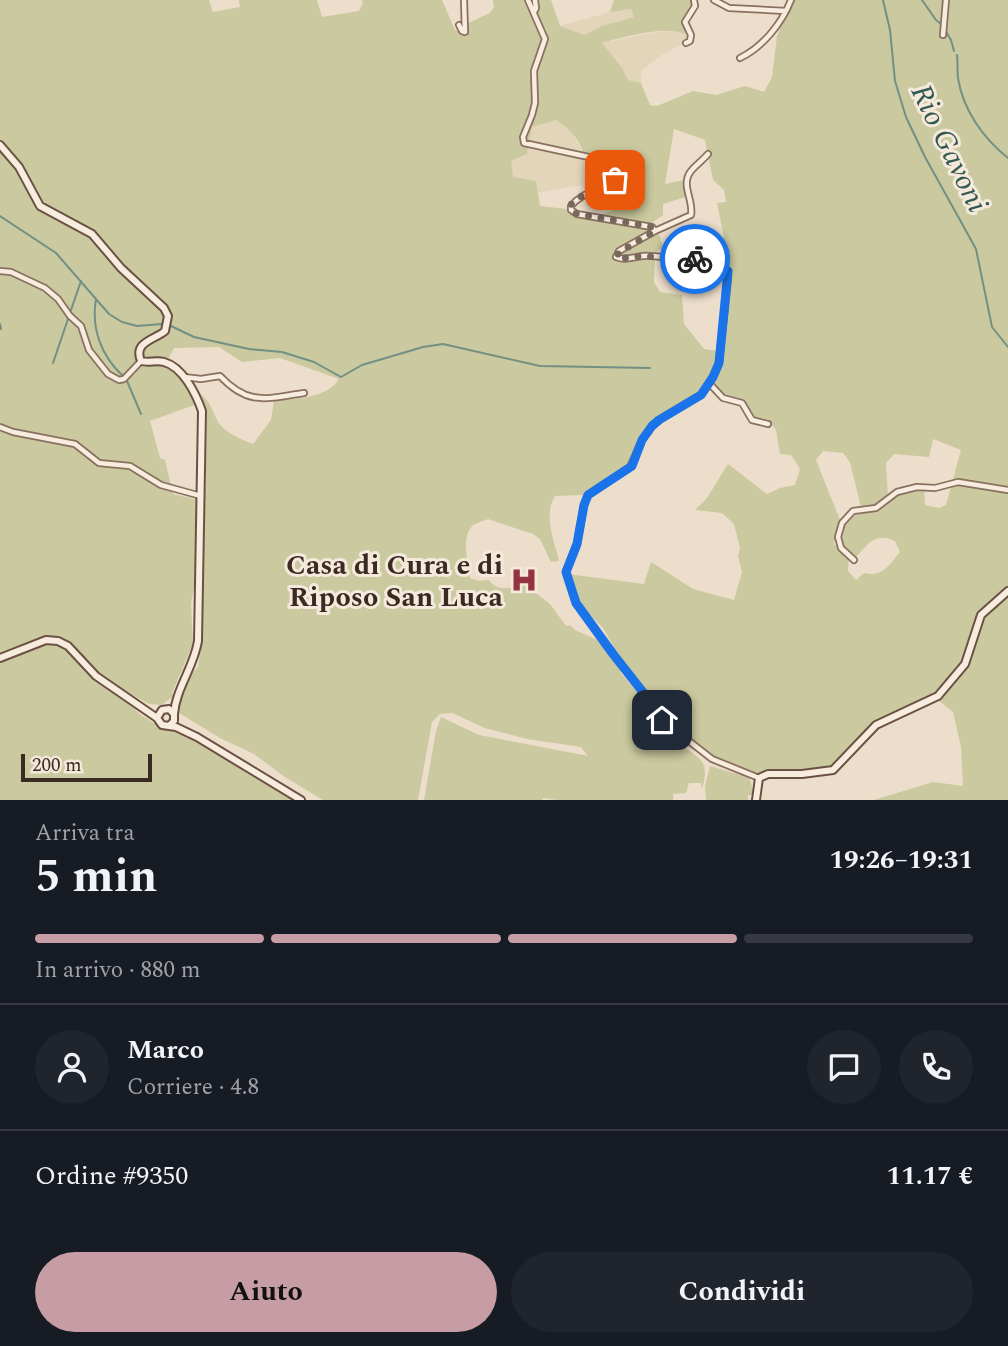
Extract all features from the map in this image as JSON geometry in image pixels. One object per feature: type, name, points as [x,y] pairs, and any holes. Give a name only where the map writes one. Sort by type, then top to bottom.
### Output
[{"type":"main road","points":[[0,145],[19,167],[40,206],[92,234],[121,268],[164,308],[168,316],[165,331],[149,339],[140,348],[139,357],[141,361],[167,363],[183,377],[196,394],[202,411],[198,641],[179,691],[175,715],[170,725]]},
{"type":"main road","points":[[757,800],[759,778],[768,774],[833,770],[876,725],[938,696],[965,664],[981,615],[1008,591]]},
{"type":"main road","points":[[0,657],[46,640],[58,640],[68,646],[96,676],[158,718],[162,725],[170,725],[197,737],[301,800]]},
{"type":"main road","points":[[158,718],[179,691]]},
{"type":"main road","points":[[134,701],[169,709],[197,737]]},
{"type":"street","points":[[459,25],[465,32],[464,0]]},
{"type":"street","points":[[528,0],[545,35],[534,71],[533,115],[523,137],[524,143],[621,164],[622,171],[615,180],[576,199],[570,206],[571,210],[600,219],[652,227],[655,231]]},
{"type":"street","points":[[533,13],[536,8],[534,0]]},
{"type":"street","points":[[714,0],[729,8],[786,11]]},
{"type":"street","points":[[740,58],[752,51],[784,18],[791,0]]},
{"type":"street","points":[[943,35],[946,0]]},
{"type":"street","points":[[686,44],[691,35],[685,22],[695,3]]},
{"type":"street","points":[[708,154],[687,178],[691,215],[619,251],[616,257],[705,259],[716,262],[728,271],[719,363],[701,395],[656,422],[642,440],[632,466],[588,495],[577,544],[566,574],[576,603],[662,720],[708,757],[759,778]]},
{"type":"street","points":[[0,271],[11,272],[45,288],[58,299],[81,326],[89,350],[108,374],[120,380],[124,379],[141,361]]},
{"type":"street","points":[[183,377],[201,379],[220,376],[237,392],[260,400],[304,393]]},
{"type":"street","points":[[709,383],[723,398],[742,403],[752,420],[768,424]]},
{"type":"street","points":[[0,427],[75,444],[99,463],[130,466],[161,485],[202,496]]},
{"type":"street","points":[[854,560],[841,548],[838,537],[842,523],[853,511],[876,508],[897,492],[918,487],[935,488],[958,482],[1008,490]]},
{"type":"shaded area","points":[[631,9],[634,17],[602,26],[584,35],[560,26],[610,12]]},
{"type":"shaded area","points":[[681,31],[689,40],[641,71],[641,83],[628,80],[602,43],[655,32]]},
{"type":"shaded area","points":[[555,120],[571,130],[584,155],[529,144],[531,127]]},
{"type":"shaded area","points":[[528,149],[612,163],[619,165],[619,171],[612,179],[586,191],[582,185],[538,193],[536,181],[513,178],[511,161],[527,154]]},
{"type":"green space","points":[[0,0],[209,0],[213,12],[240,7],[239,0],[317,0],[322,17],[359,11],[363,2],[361,0],[442,0],[455,30],[465,34],[468,23],[490,13],[494,7],[493,0],[551,0],[560,26],[584,35],[602,26],[634,17],[631,9],[610,12],[614,0],[693,0],[693,6],[683,22],[688,32],[685,34],[656,31],[602,43],[628,80],[641,83],[650,105],[657,106],[693,91],[716,95],[745,86],[764,92],[772,77],[777,36],[793,0],[1008,0],[1008,800],[874,800],[933,782],[963,786],[961,747],[953,712],[934,697],[867,729],[835,766],[818,770],[759,774],[712,757],[685,738],[681,746],[703,763],[704,781],[702,789],[701,783],[689,783],[686,793],[673,794],[673,800],[424,800],[441,717],[479,735],[588,756],[581,747],[527,739],[485,728],[452,713],[440,714],[432,722],[418,800],[323,800],[254,754],[220,738],[179,713],[180,699],[198,667],[202,641],[207,414],[201,394],[222,427],[253,444],[271,420],[274,401],[319,394],[334,386],[339,379],[280,358],[242,362],[219,347],[174,348],[165,365],[179,378],[197,404],[150,421],[160,458],[165,460],[173,494],[198,500],[191,604],[193,644],[173,696],[162,705],[149,704],[112,684],[141,715],[161,729],[178,730],[295,800],[0,800]],"holes":[[[556,120],[575,137],[585,160],[618,165],[619,171],[612,179],[586,191],[611,192],[617,209],[603,214],[598,221],[578,217],[567,209],[540,206],[536,181],[513,177],[511,161],[527,154],[532,127]],[[674,129],[705,140],[713,180],[724,190],[726,202],[717,203],[731,273],[723,352],[704,349],[684,324],[682,295],[660,292],[654,282],[655,253],[663,247],[659,234],[652,235],[650,224],[663,215],[663,204],[688,196],[684,180],[665,184]],[[712,382],[725,396],[744,401],[755,417],[768,419],[776,430],[780,454],[791,455],[800,469],[795,485],[767,494],[728,464],[707,498],[695,510],[722,513],[734,524],[742,572],[734,600],[693,589],[651,562],[644,584],[568,574],[576,595],[587,612],[603,628],[625,667],[646,691],[640,695],[620,672],[623,669],[609,656],[602,642],[570,625],[566,626],[550,604],[536,593],[532,581],[503,588],[493,585],[489,580],[478,581],[470,578],[467,537],[472,526],[488,519],[533,534],[540,539],[551,562],[559,561],[550,519],[555,496],[583,495],[631,463],[638,439],[652,421],[701,393]],[[933,439],[961,450],[946,505],[939,508],[925,505],[924,489],[890,497],[877,510],[855,515],[843,528],[841,541],[854,559],[871,542],[881,538],[895,541],[900,552],[881,572],[864,573],[856,580],[848,571],[849,556],[834,544],[840,520],[816,460],[823,451],[843,453],[850,462],[861,507],[875,507],[888,497],[886,463],[894,454],[929,457]]]},
{"type":"green space","points":[[710,766],[740,775],[741,771],[750,781],[753,795],[748,795],[748,800],[706,800],[705,786]]},
{"type":"waterway","name":"Rio Gavoni","points":[[883,0],[890,30],[895,81],[906,117],[976,249],[992,327],[1008,347]]},
{"type":"waterway","points":[[922,0],[941,24]]},
{"type":"waterway","points":[[945,30],[954,51]]},
{"type":"waterway","points":[[957,55],[958,78],[969,112],[990,142],[1008,158]]},
{"type":"waterway","points":[[0,216],[56,253],[109,314],[122,322],[137,326],[162,324]]},
{"type":"waterway","points":[[71,310],[81,281]]},
{"type":"waterway","points":[[96,299],[95,320],[99,341],[109,360],[123,376]]},
{"type":"waterway","points":[[53,363],[68,319]]},
{"type":"waterway","points":[[0,324],[1,329]]},
{"type":"waterway","points":[[171,326],[194,337],[249,349],[282,352],[314,362],[341,377],[362,365],[423,347],[443,344],[540,366],[650,368]]},
{"type":"waterway","points":[[127,381],[141,414]]},
{"type":"way so far","points":[[615,180],[576,199],[570,206],[577,214],[652,227],[655,231],[619,251],[616,254],[618,259],[643,256],[695,259]]},
{"type":"place","name":"Casa di Cura e di Riposo San Luca","points":[[524,580]]},
{"type":"route","points":[[662,720],[576,603],[566,568],[577,544],[584,502],[588,495],[632,466],[643,437],[659,420],[702,394],[719,363],[728,271],[716,262],[695,259]]}]
